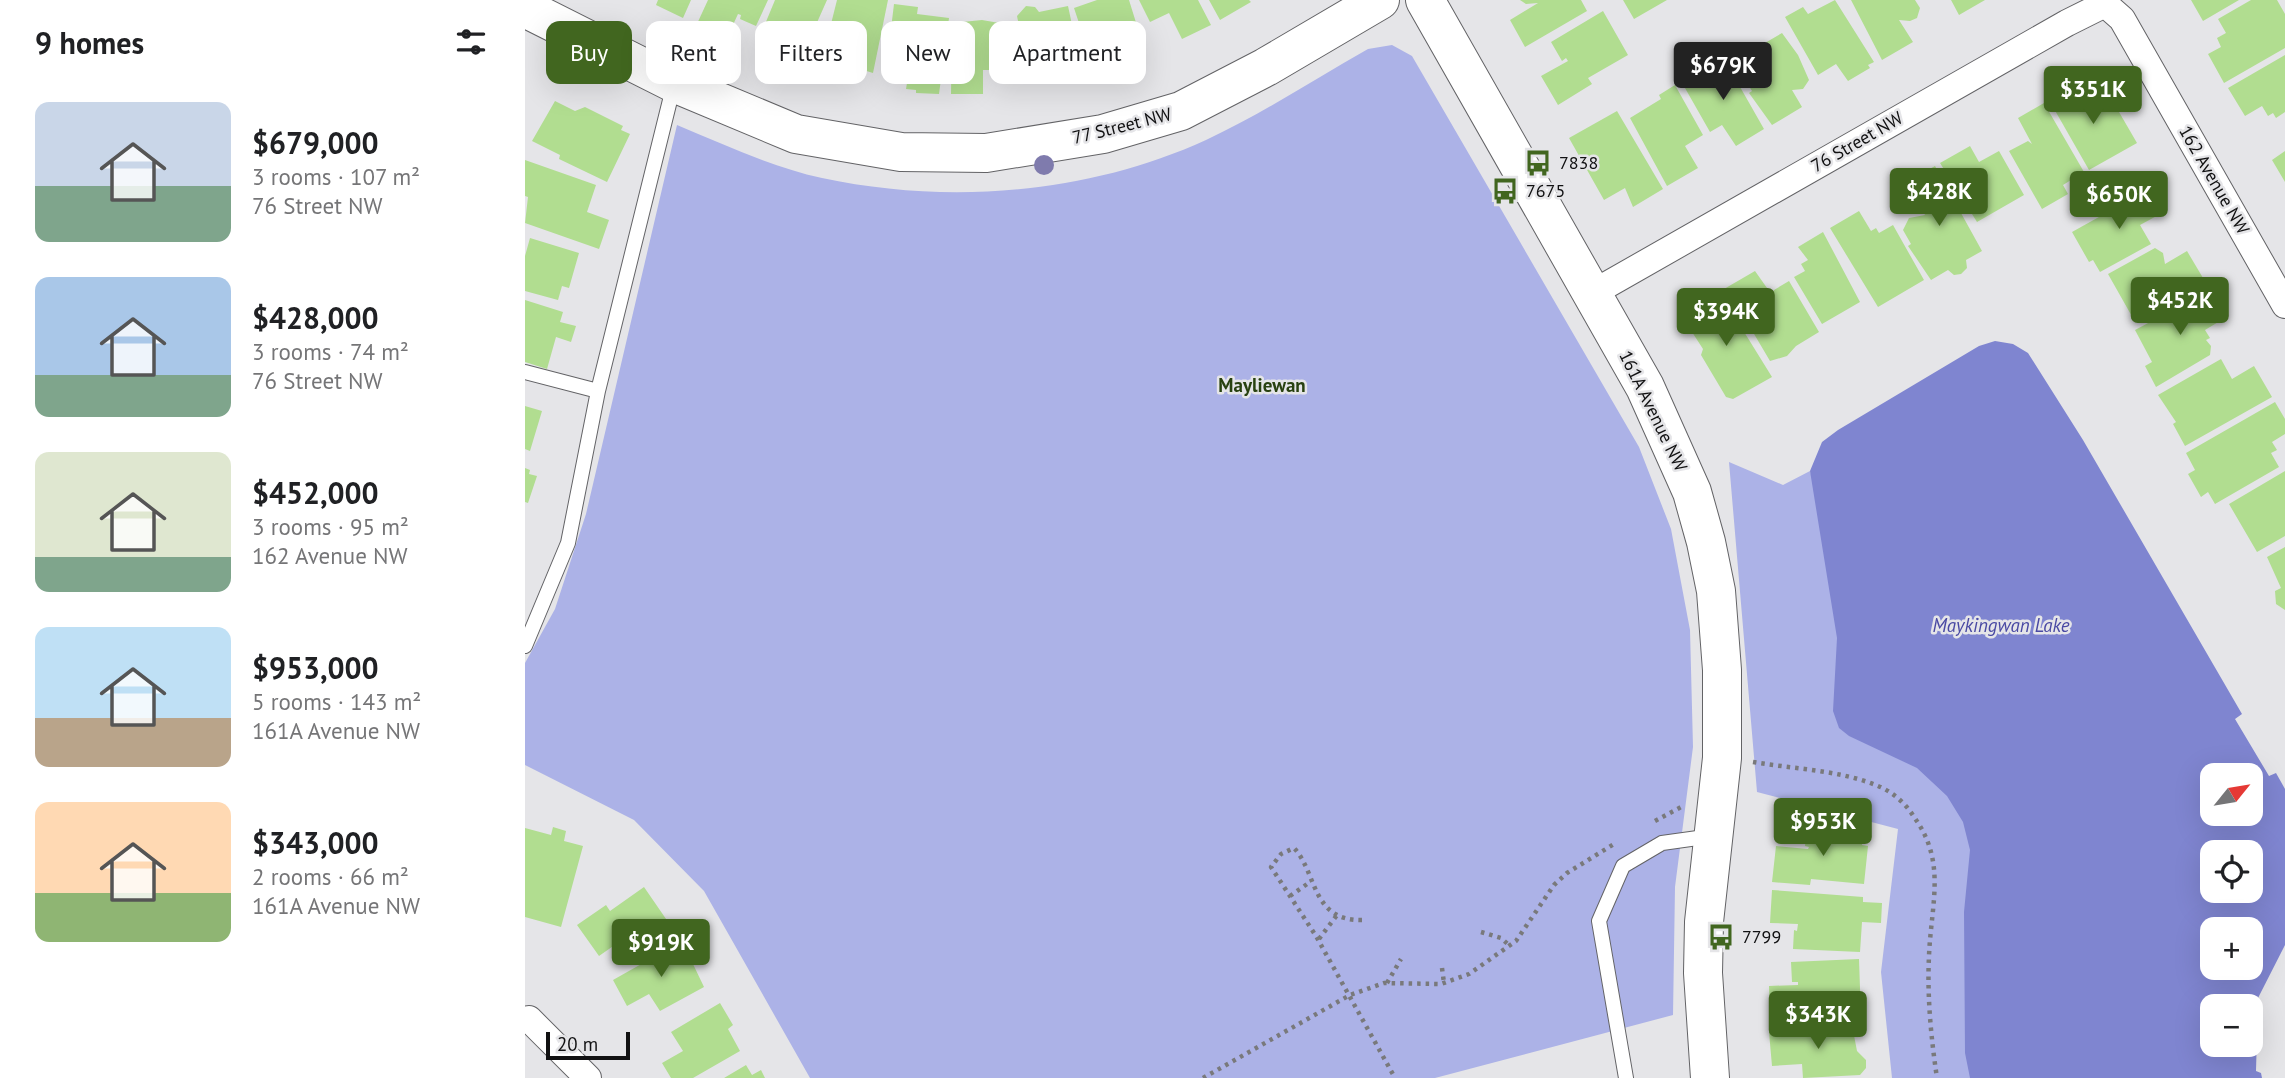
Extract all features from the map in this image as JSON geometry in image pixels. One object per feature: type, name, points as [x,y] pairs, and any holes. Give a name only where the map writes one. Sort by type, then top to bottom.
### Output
[{"type":"street","name":"77 Street NW","points":[[676,84],[796,134],[901,152],[986,153],[1103,134],[1181,111],[1266,67],[1380,0]]},
{"type":"street","name":"161A Avenue NW","points":[[1425,0],[1644,387],[1692,492],[1716,591],[1722,670],[1722,758],[1713,835],[1704,960],[1710,1078]]},
{"type":"street","name":"76 Street NW","points":[[1591,294],[2067,23],[2105,4],[2122,19]]},
{"type":"street","name":"77 Street NW","points":[[525,8],[646,69]]},
{"type":"street","name":"162 Avenue NW","points":[[2122,19],[2285,305]]},
{"type":"street","points":[[529,1019],[588,1078]]},
{"type":"lane","points":[[525,646],[568,542],[598,391],[674,84]]},
{"type":"lane","points":[[525,372],[598,391]]},
{"type":"lane","points":[[1626,1078],[1599,921],[1623,866],[1662,843],[1713,835]]},
{"type":"path","points":[[1722,758],[1852,776],[1882,787],[1906,805],[1926,833],[1934,858],[1929,956],[1932,1046],[1937,1078]]},
{"type":"path","points":[[1643,828],[1689,803]]},
{"type":"path","points":[[1203,1078],[1350,995],[1387,983],[1444,983],[1469,974],[1510,946],[1527,929],[1545,898],[1561,879],[1582,862],[1619,841]]},
{"type":"path","points":[[1362,920],[1337,915],[1310,882],[1294,848],[1281,855],[1271,867],[1318,940],[1395,1078]]},
{"type":"path","points":[[1290,896],[1310,882]]},
{"type":"path","points":[[1318,940],[1337,915]]},
{"type":"path","points":[[1481,932],[1501,938],[1510,946]]},
{"type":"path","points":[[1387,983],[1401,960]]},
{"type":"path","points":[[1442,968],[1444,983]]},
{"type":"shaded area","points":[[1392,45],[1412,56],[1639,447],[1671,529],[1690,630],[1693,747],[1675,887],[1673,1015],[1435,1078],[810,1078],[704,891],[634,820],[525,765],[525,663],[555,609],[586,514],[677,125],[767,162],[822,178],[919,191],[1017,189],[1114,173],[1161,158],[1206,140],[1247,119],[1368,49]]},
{"type":"shaded area","points":[[1729,462],[1783,485],[1810,471],[1877,679],[1976,789],[2030,1078],[1892,1078],[1881,972],[1898,829],[1757,792]]},
{"type":"water","name":"Maykingwan Lake","points":[[1995,341],[2013,344],[2028,353],[2083,440],[2242,714],[2235,719],[2261,763],[2200,763],[2200,826],[2263,826],[2263,766],[2269,776],[2276,773],[2285,789],[2285,945],[2260,994],[2200,994],[2200,1057],[2256,1057],[2256,1071],[2261,1073],[2262,1078],[1970,1078],[1965,1053],[1964,912],[1970,850],[1963,822],[1947,796],[1917,768],[1849,736],[1839,728],[1833,711],[1837,638],[1810,471],[1822,442],[1979,346]]},
{"type":"building","points":[[658,0],[691,0],[683,18],[656,5]]},
{"type":"building","points":[[708,0],[768,0],[755,26],[740,19],[741,15],[738,14],[735,21],[698,21]]},
{"type":"building","points":[[775,0],[827,0],[818,21],[766,21]]},
{"type":"building","points":[[837,0],[888,0],[884,21],[881,21],[873,73],[867,71],[867,21],[832,21]]},
{"type":"building","points":[[1097,0],[1129,0],[1136,21],[1078,21],[1074,8]]},
{"type":"building","points":[[1139,0],[1198,0],[1211,25],[1182,39],[1169,13],[1150,22]]},
{"type":"building","points":[[1209,0],[1249,0],[1251,2],[1220,20]]},
{"type":"building","points":[[1520,0],[1581,0],[1587,11],[1525,47],[1510,20],[1538,3],[1526,4]]},
{"type":"building","points":[[1623,0],[1667,0],[1634,19]]},
{"type":"building","points":[[1835,0],[1874,62],[1868,65],[1870,68],[1848,81],[1836,64],[1818,75],[1785,17],[1803,7],[1808,14]]},
{"type":"building","points":[[1851,0],[1915,0],[1920,8],[1917,18],[1910,21],[1899,20],[1913,42],[1882,60]]},
{"type":"building","points":[[1951,0],[1985,0],[1959,15]]},
{"type":"building","points":[[2191,0],[2239,0],[2203,21]]},
{"type":"building","points":[[2251,0],[2277,0],[2285,14],[2285,48],[2224,83],[2208,54],[2221,47],[2217,38],[2226,33],[2218,19]]},
{"type":"building","points":[[894,4],[918,7],[917,14],[949,18],[949,21],[892,21]]},
{"type":"building","points":[[1026,6],[1035,7],[1039,12],[1068,6],[1071,21],[1018,21],[1017,16]]},
{"type":"building","points":[[1603,11],[1628,55],[1588,78],[1592,84],[1558,105],[1541,76],[1568,61],[1566,58],[1562,61],[1551,42]]},
{"type":"building","points":[[982,20],[989,21],[989,70],[983,70],[983,94],[951,94],[951,84],[975,84],[975,21],[972,21]]},
{"type":"building","points":[[1782,33],[1798,55],[1809,80],[1803,89],[1792,90],[1802,107],[1772,125],[1749,93],[1752,91],[1734,61]]},
{"type":"building","points":[[2285,55],[2285,112],[2276,118],[2273,113],[2268,116],[2262,106],[2245,116],[2228,88]]},
{"type":"building","points":[[1723,57],[1764,129],[1736,146],[1722,125],[1710,132],[1681,81]]},
{"type":"building","points":[[907,84],[940,84],[939,94],[916,93],[916,90],[906,89]]},
{"type":"building","points":[[2076,84],[2091,110],[2094,108],[2092,99],[2108,93],[2137,143],[2089,170],[2049,100]]},
{"type":"building","points":[[1675,85],[1703,135],[1685,146],[1698,168],[1667,186],[1630,118],[1661,99],[1659,95]]},
{"type":"building","points":[[555,101],[575,111],[585,107],[623,126],[621,130],[630,134],[607,182],[559,159],[560,155],[532,141]]},
{"type":"building","points":[[2044,103],[2084,172],[2063,185],[2068,194],[2042,209],[2009,151],[2028,141],[2032,144],[2018,118]]},
{"type":"building","points":[[1617,111],[1663,189],[1633,207],[1625,188],[1604,200],[1569,138]]},
{"type":"building","points":[[1970,146],[1979,162],[1999,151],[2024,195],[1977,222],[1940,163]]},
{"type":"building","points":[[2285,151],[2285,182],[2272,160]]},
{"type":"building","points":[[525,160],[596,185],[587,212],[609,220],[599,249],[525,223],[528,197],[525,196]]},
{"type":"building","points":[[1935,166],[1982,251],[1966,260],[1967,268],[1961,274],[1954,275],[1948,270],[1931,280],[1908,246],[1911,244],[1903,230],[1909,218],[1925,215],[1908,181]]},
{"type":"building","points":[[2151,188],[2164,212],[2140,225],[2151,244],[2100,272],[2093,260],[2089,262],[2072,232]]},
{"type":"building","points":[[1859,211],[1871,231],[1876,228],[1879,233],[1893,225],[1924,280],[1878,307],[1830,228]]},
{"type":"building","points":[[1823,232],[1860,302],[1822,324],[1794,277],[1805,271],[1801,264],[1808,260],[1798,247]]},
{"type":"building","points":[[530,238],[579,253],[569,288],[562,286],[558,300],[525,291],[525,256]]},
{"type":"building","points":[[2155,248],[2163,253],[2165,264],[2187,251],[2206,283],[2139,322],[2134,320],[2108,274]]},
{"type":"building","points":[[1755,271],[1772,295],[1774,290],[1789,281],[1819,332],[1796,346],[1787,356],[1770,361],[1734,300],[1731,301],[1724,289]]},
{"type":"building","points":[[2210,290],[2225,318],[2205,330],[2210,338],[2206,340],[2211,346],[2210,355],[2156,387],[2145,366],[2152,362],[2135,330]]},
{"type":"building","points":[[1720,293],[1772,377],[1733,399],[1726,397],[1701,355],[1703,349],[1681,315]]},
{"type":"building","points":[[525,300],[563,312],[560,322],[576,326],[571,342],[556,337],[547,369],[525,362]]},
{"type":"building","points":[[2221,359],[2232,379],[2254,366],[2272,397],[2185,446],[2173,424],[2176,422],[2158,395]]},
{"type":"building","points":[[2275,402],[2285,419],[2285,434],[2272,442],[2277,450],[2271,453],[2279,467],[2215,504],[2208,492],[2201,497],[2188,474],[2195,470],[2186,453]]},
{"type":"building","points":[[525,406],[542,411],[530,451],[525,449]]},
{"type":"building","points":[[525,468],[530,470],[529,474],[537,476],[528,503],[525,502]]},
{"type":"building","points":[[2285,471],[2285,536],[2257,552],[2229,504]]},
{"type":"building","points":[[2285,547],[2285,610],[2276,604],[2275,591],[2281,588],[2267,557]]},
{"type":"building","points":[[1807,825],[1863,831],[1862,845],[1868,846],[1864,884],[1811,879],[1810,885],[1772,882],[1776,846],[1808,849],[1809,847],[1805,846]]},
{"type":"building","points":[[553,827],[566,831],[564,841],[583,846],[561,927],[525,917],[525,828],[551,835]]},
{"type":"building","points":[[644,887],[675,932],[637,959],[626,943],[622,946],[619,942],[599,956],[577,925],[606,905],[610,911]]},
{"type":"building","points":[[1772,890],[1863,897],[1863,902],[1882,903],[1881,923],[1862,922],[1860,952],[1793,949],[1794,930],[1797,931],[1798,924],[1770,923]]},
{"type":"building","points":[[682,941],[704,987],[660,1011],[649,994],[627,1006],[613,980]]},
{"type":"building","points":[[1859,959],[1861,1017],[1770,1023],[1769,986],[1798,985],[1798,982],[1792,982],[1791,962]]},
{"type":"building","points":[[720,1003],[733,1025],[728,1029],[740,1051],[693,1078],[671,1078],[662,1063],[683,1051],[671,1032]]},
{"type":"building","points":[[1852,1025],[1857,1051],[1866,1060],[1866,1068],[1860,1075],[1803,1078],[1802,1064],[1772,1066],[1769,1032]]},
{"type":"building","points":[[746,1065],[752,1075],[761,1070],[765,1078],[724,1078]]},
{"type":"place","name":"7838","points":[[1538,163]]},
{"type":"place","name":"7675","points":[[1505,191]]},
{"type":"place","name":"7799","points":[[1721,937]]},
{"type":"district","name":"Mayliewan","points":[[1262,385]]}]
